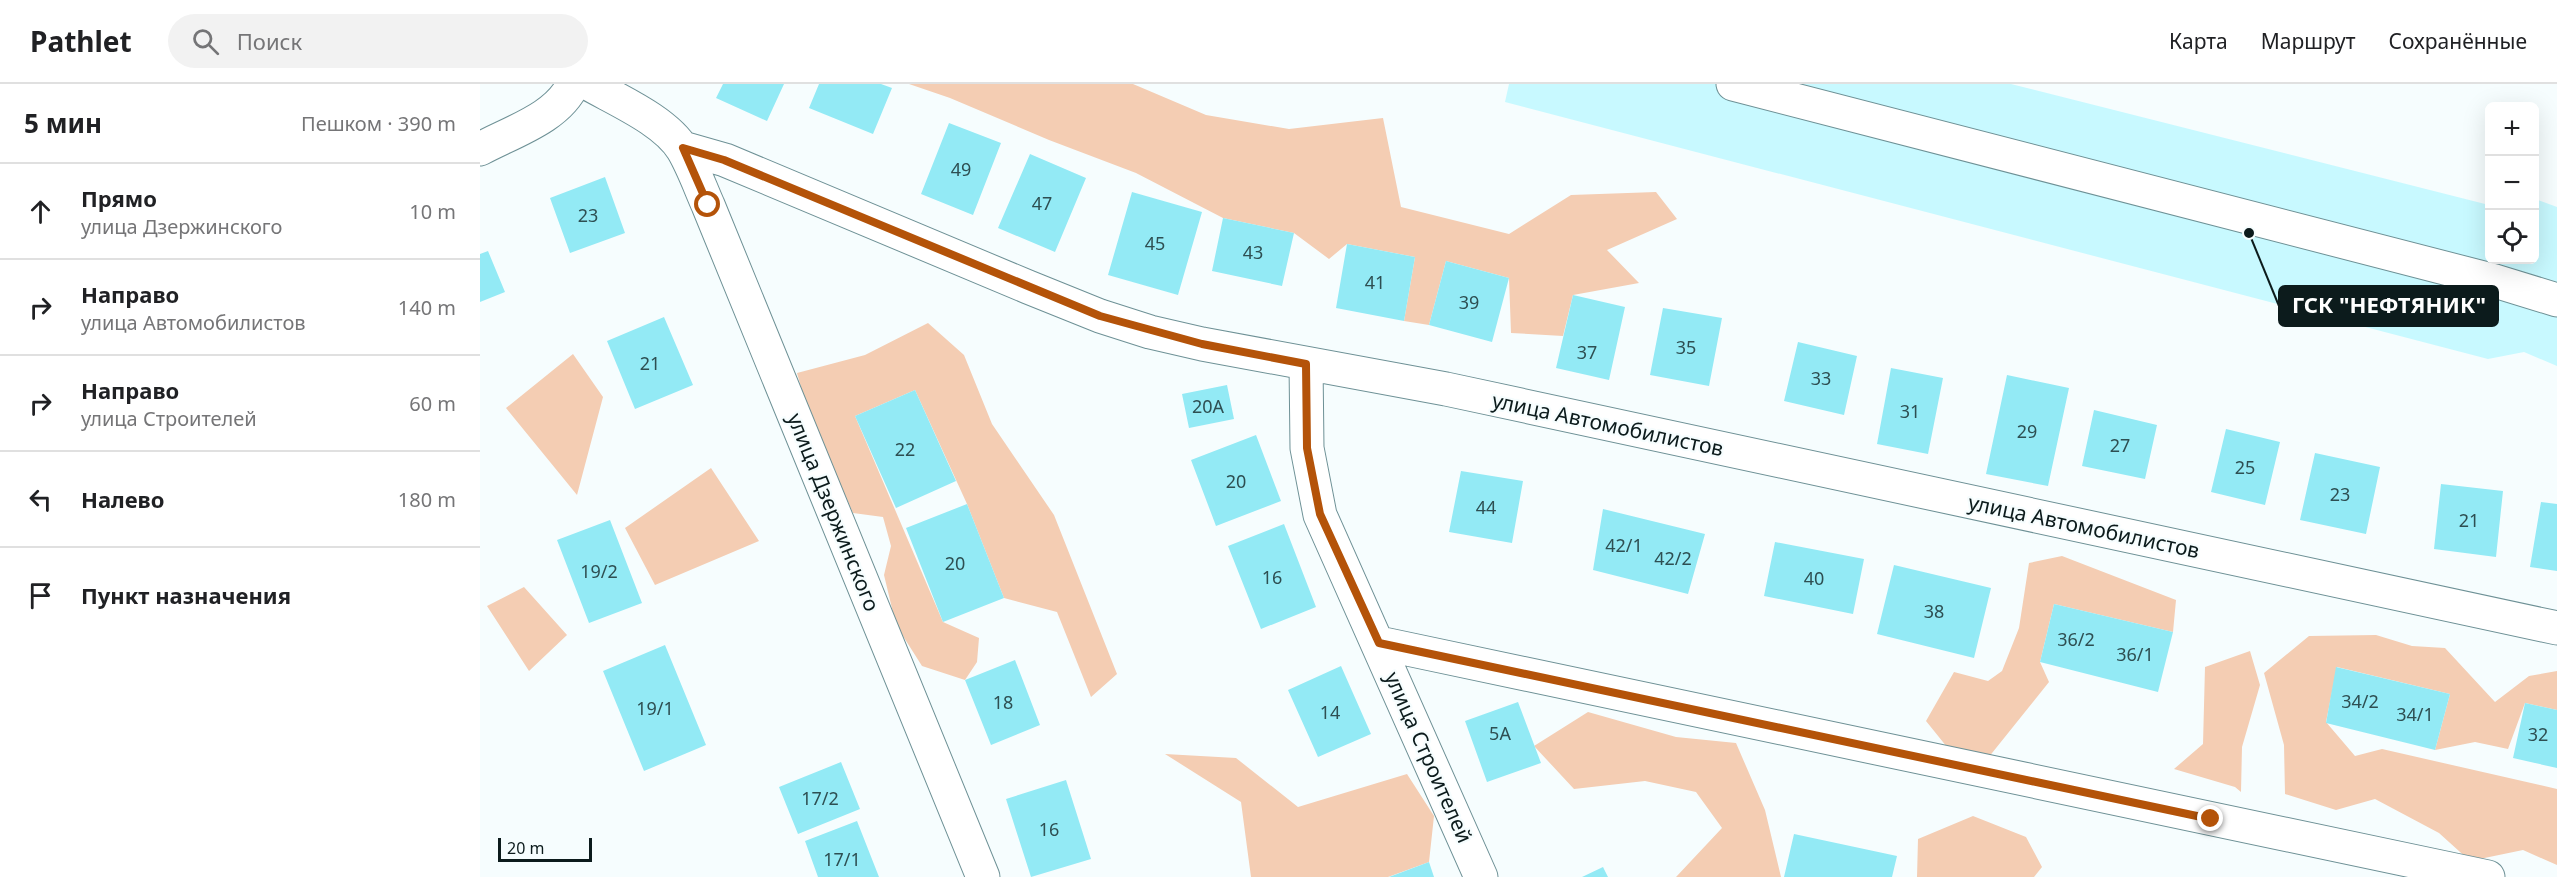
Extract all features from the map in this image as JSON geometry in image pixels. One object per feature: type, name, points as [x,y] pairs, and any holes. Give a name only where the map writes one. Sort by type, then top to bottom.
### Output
[{"type":"street","points":[[480,149],[547,114],[560,103],[573,84]]},
{"type":"street","points":[[589,84],[636,110],[666,131],[683,148]]},
{"type":"street","points":[[1733,84],[2495,281],[2557,300]]},
{"type":"street","name":"улица Автомобилистов","points":[[683,148],[724,160],[1100,316],[1202,344],[1446,389],[2557,628]]},
{"type":"street","name":"улица Дзержинского","points":[[683,148],[983,877]]},
{"type":"street","name":"улица Строителей","points":[[1306,364],[1307,448],[1320,514],[1481,877]]},
{"type":"street","points":[[1379,643],[2488,877]]},
{"type":"shaded area","points":[[909,84],[1133,84],[1206,115],[1289,129],[1383,118],[1401,207],[1509,234],[1571,195],[1656,192],[1677,219],[1607,250],[1639,283],[1573,295],[1563,336],[1511,333],[1509,278],[1446,261],[1429,325],[1404,321],[1415,257],[1347,244],[1329,259],[1294,233],[1223,218],[1136,173],[1049,140],[950,98]]},
{"type":"shaded area","points":[[1509,84],[2011,84],[2485,204],[2485,264],[2539,264],[2539,200],[2557,207],[2557,366],[2524,352],[2488,359],[1505,102]]},
{"type":"shaded area","points":[[928,323],[964,355],[992,424],[1054,515],[1117,674],[1091,697],[1057,612],[1004,598],[967,504],[915,390],[855,416],[943,622],[979,638],[977,662],[965,680],[922,666],[896,625],[884,575],[891,546],[883,517],[853,513],[808,412],[797,373],[865,355]]},
{"type":"shaded area","points":[[573,354],[603,397],[577,495],[506,408]]},
{"type":"shaded area","points":[[711,468],[759,541],[655,585],[625,528]]},
{"type":"shaded area","points":[[2062,556],[2176,600],[2173,632],[2054,604],[2040,662],[2049,682],[1972,778],[1926,721],[1954,672],[1988,681],[2002,671],[2019,628],[2029,563]]},
{"type":"shaded area","points":[[524,587],[567,635],[529,671],[487,606]]},
{"type":"shaded area","points":[[2376,635],[2412,646],[2445,648],[2495,702],[2529,676],[2557,671],[2557,710],[2525,703],[2508,749],[2475,742],[2435,750],[2450,694],[2337,667],[2326,722],[2355,756],[2382,749],[2557,789],[2557,865],[2523,850],[2470,861],[2439,833],[2375,799],[2336,810],[2285,794],[2284,745],[2264,673],[2309,636]]},
{"type":"shaded area","points":[[2250,651],[2260,685],[2242,747],[2241,792],[2235,787],[2174,769],[2203,744],[2205,667]]},
{"type":"shaded area","points":[[1588,712],[1676,737],[1736,743],[1765,810],[1781,877],[1676,877],[1722,828],[1696,792],[1645,781],[1574,789],[1534,746]]},
{"type":"shaded area","points":[[1165,754],[1236,758],[1298,807],[1407,774],[1434,816],[1429,862],[1388,877],[1251,877],[1241,802]]},
{"type":"shaded area","points":[[1973,816],[2026,837],[2042,867],[2034,877],[1917,877],[1918,839]]},
{"type":"building","points":[[723,84],[784,84],[767,121],[716,98]]},
{"type":"building","points":[[819,84],[881,84],[892,88],[873,134],[809,108]]},
{"type":"building","points":[[949,123],[1001,143],[973,215],[921,194]]},
{"type":"building","points":[[1030,154],[1086,178],[1055,252],[998,228]]},
{"type":"building","points":[[605,177],[625,233],[570,253],[550,198]]},
{"type":"building","points":[[1132,192],[1202,212],[1178,295],[1108,275]]},
{"type":"building","points":[[1223,218],[1294,233],[1282,286],[1212,271]]},
{"type":"building","points":[[1347,244],[1415,257],[1404,321],[1336,308]]},
{"type":"building","points":[[488,251],[505,292],[480,302],[480,254]]},
{"type":"building","points":[[1446,261],[1509,278],[1492,342],[1429,325]]},
{"type":"building","points":[[1573,295],[1625,307],[1609,380],[1556,368]]},
{"type":"building","points":[[1663,308],[1722,318],[1709,386],[1650,375]]},
{"type":"building","points":[[664,317],[693,385],[635,409],[607,341]]},
{"type":"building","points":[[1798,342],[1857,356],[1844,415],[1784,401]]},
{"type":"building","points":[[1891,368],[1943,378],[1928,454],[1877,444]]},
{"type":"building","points":[[2007,375],[2069,388],[2048,486],[1986,474]]},
{"type":"building","points":[[1227,385],[1234,419],[1189,428],[1182,394]]},
{"type":"building","points":[[915,390],[956,481],[896,508],[855,416]]},
{"type":"building","points":[[2094,410],[2157,425],[2145,479],[2082,466]]},
{"type":"building","points":[[2226,429],[2280,442],[2265,505],[2211,492]]},
{"type":"building","points":[[1256,435],[1281,501],[1216,526],[1191,460]]},
{"type":"building","points":[[2315,453],[2380,467],[2366,534],[2300,520]]},
{"type":"building","points":[[1461,471],[1523,481],[1512,543],[1449,532]]},
{"type":"building","points":[[2441,484],[2503,491],[2496,557],[2434,549]]},
{"type":"building","points":[[2541,502],[2557,504],[2557,571],[2530,567]]},
{"type":"building","points":[[967,504],[1004,598],[943,622],[906,528]]},
{"type":"building","points":[[1603,509],[1705,534],[1688,594],[1593,570]]},
{"type":"building","points":[[610,520],[642,603],[589,623],[557,540]]},
{"type":"building","points":[[1284,524],[1316,607],[1261,629],[1228,546]]},
{"type":"building","points":[[1775,542],[1864,559],[1853,614],[1764,596]]},
{"type":"building","points":[[1894,565],[1991,588],[1974,658],[1877,634]]},
{"type":"building","points":[[2054,604],[2173,632],[2158,692],[2040,662]]},
{"type":"building","points":[[665,645],[706,745],[644,771],[603,671]]},
{"type":"building","points":[[1015,660],[1040,725],[991,745],[965,680]]},
{"type":"building","points":[[1341,666],[1371,734],[1318,757],[1288,690]]},
{"type":"building","points":[[2336,667],[2450,694],[2435,750],[2326,723]]},
{"type":"building","points":[[1518,702],[1541,763],[1487,782],[1465,721]]},
{"type":"building","points":[[2525,703],[2557,710],[2557,768],[2513,758]]},
{"type":"building","points":[[841,762],[860,809],[798,834],[779,787]]},
{"type":"building","points":[[1066,780],[1091,859],[1031,877],[1006,799]]},
{"type":"building","points":[[857,821],[879,877],[818,877],[805,841]]},
{"type":"building","points":[[1794,834],[1897,856],[1892,877],[1784,877]]},
{"type":"building","points":[[1429,862],[1434,877],[1389,877]]},
{"type":"building","points":[[1603,867],[1608,877],[1582,877]]},
{"type":"place","name":"ГСК \"НЕФТЯНИК\"","points":[[2249,233]]},
{"type":"route","points":[[708,205],[683,148],[724,160],[1100,316],[1150,332],[1306,364],[1307,448],[1312,483],[1320,514],[1379,643],[2211,819]]}]
